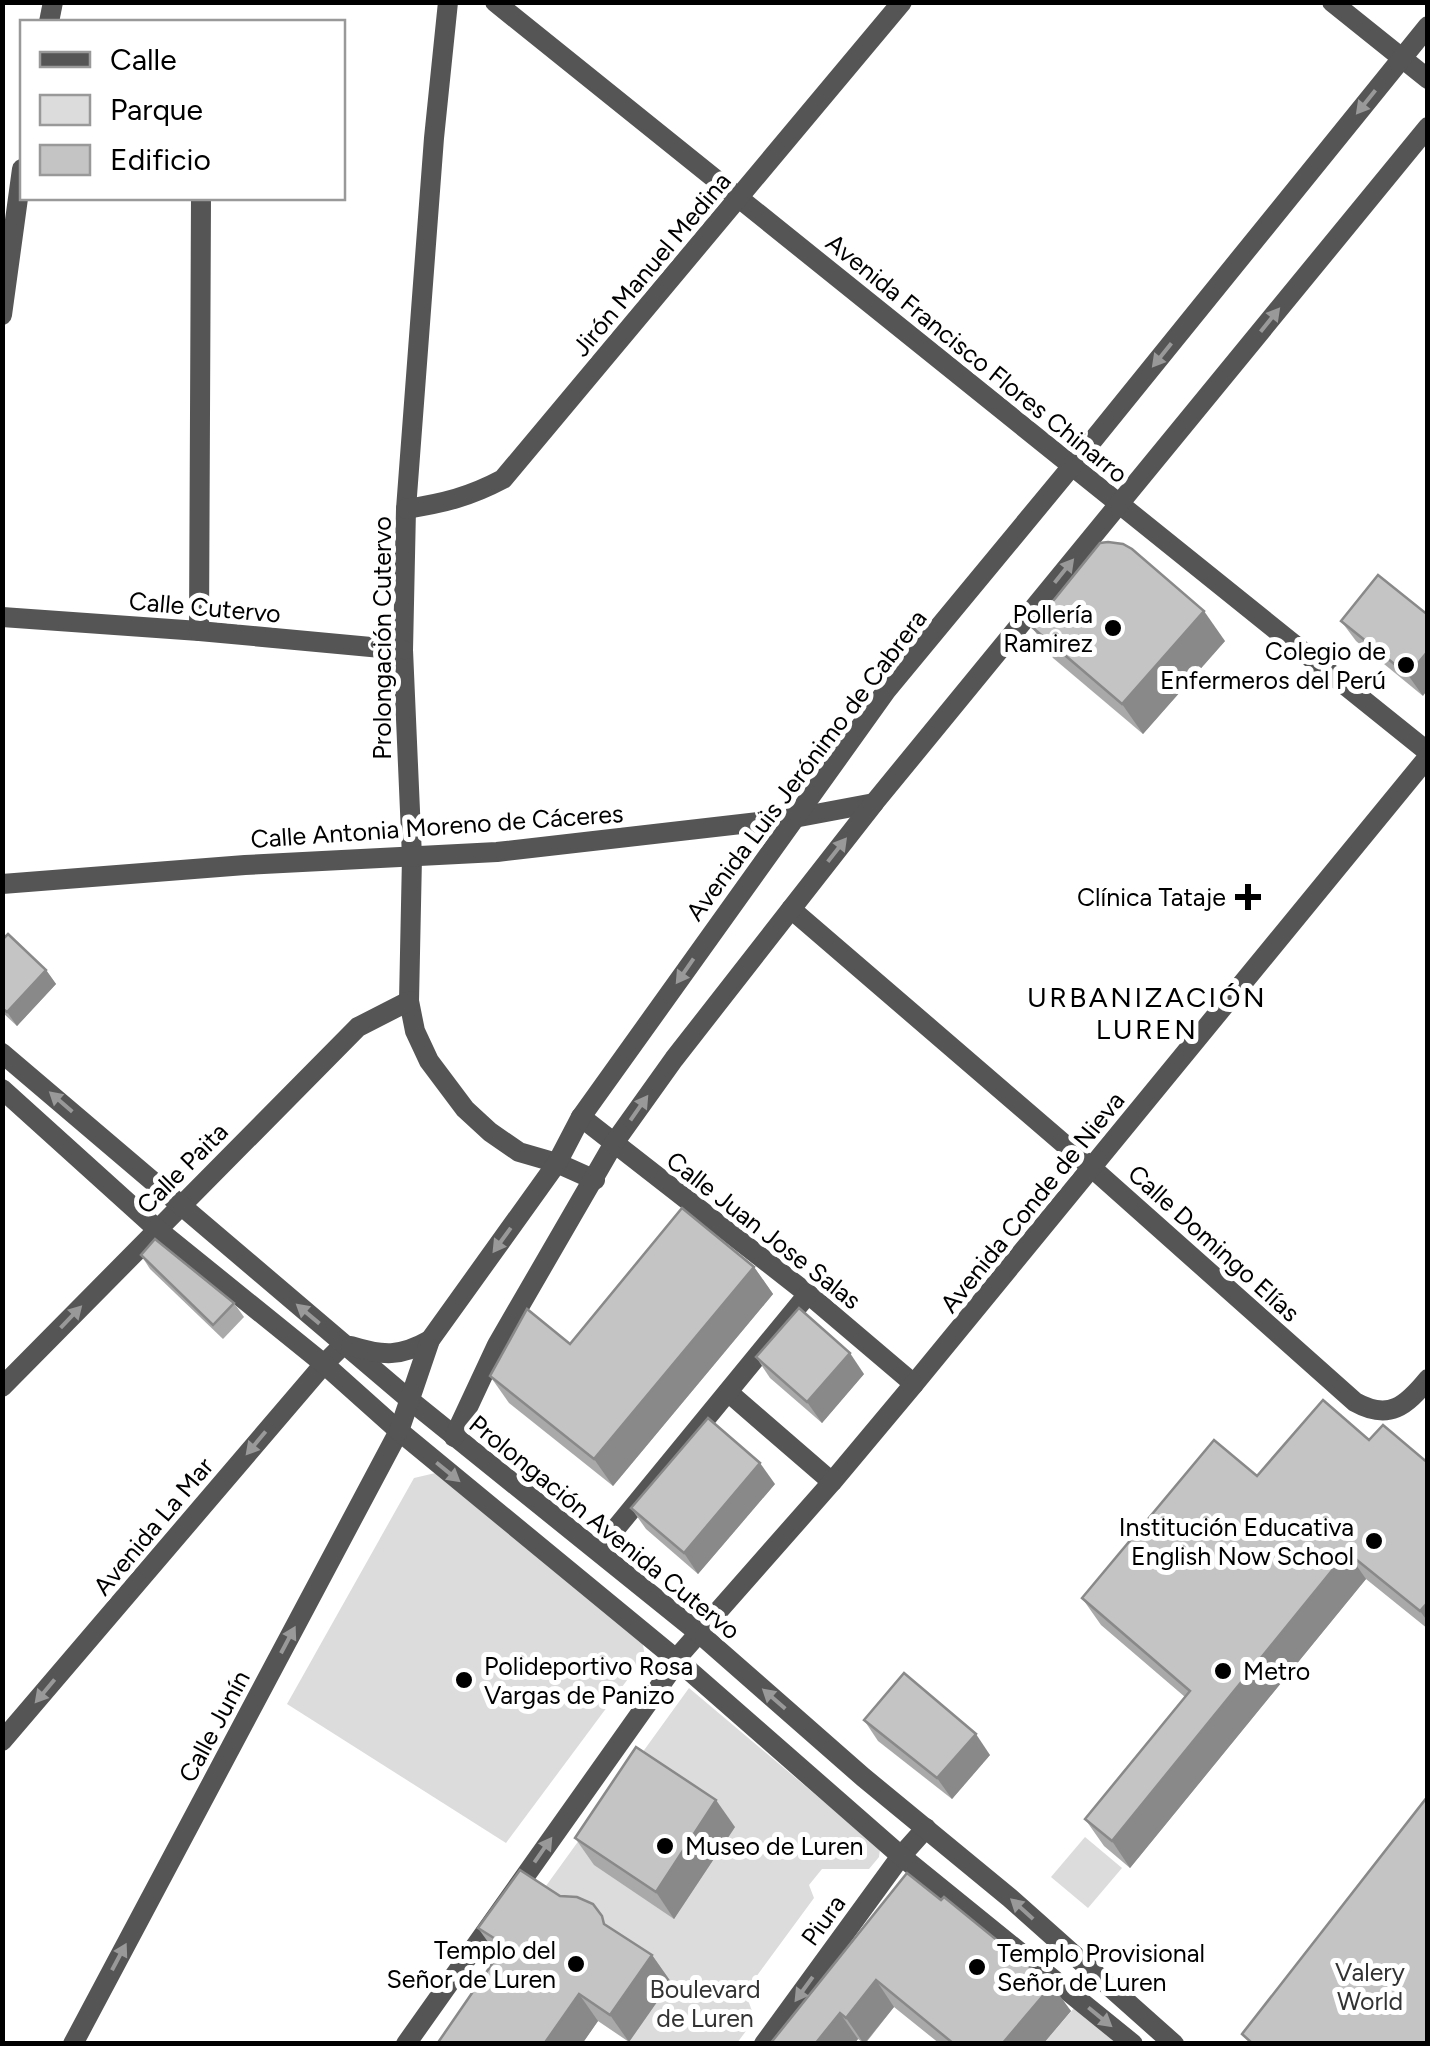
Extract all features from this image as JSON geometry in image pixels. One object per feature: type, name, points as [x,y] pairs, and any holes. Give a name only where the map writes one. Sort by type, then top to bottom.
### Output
[{"type":"street","name":"Prolongación Cutervo","points":[[448,2],[406,509],[402,650],[412,857],[410,1001],[415,1031],[428,1062],[464,1109],[519,1152],[595,1180]]},
{"type":"street","name":"Avenida Francisco Flores Chinarro","points":[[494,2],[1428,755]]},
{"type":"street","name":"Jirón Manuel Medina","points":[[406,509],[476,494],[502,478],[902,2]]},
{"type":"street","points":[[1332,2],[1428,79]]},
{"type":"street","name":"Avenida Luis Jerónimo de Cabrera","points":[[398,1431],[430,1340],[557,1163],[582,1118],[886,691],[1428,26]]},
{"type":"street","points":[[454,1436],[497,1345],[614,1143],[674,1059],[874,802],[1428,126]]},
{"type":"street","points":[[2,316],[20,184]]},
{"type":"street","points":[[199,631],[201,200]]},
{"type":"street","name":"Calle Cutervo","points":[[2,617],[402,650]]},
{"type":"street","name":"Avenida Conde de Nieva","points":[[406,2044],[672,1666],[914,1384],[1428,755]]},
{"type":"street","name":"Calle Antonia Moreno de Cáceres","points":[[2,884],[245,865],[497,852],[794,818],[874,802]]},
{"type":"street","name":"Calle Domingo Elías","points":[[791,908],[1355,1402],[1380,1411],[1393,1410],[1405,1404],[1428,1379]]},
{"type":"street","name":"Calle Paita","points":[[2,1387],[358,1027],[410,1001]]},
{"type":"street","name":"Prolongación Avenida Cutervo","points":[[6,1063],[410,1401],[700,1634],[863,1777],[1010,1898],[1174,2044]]},
{"type":"street","points":[[2,1089],[157,1229],[324,1364],[672,1666],[1133,2044]]},
{"type":"street","name":"Calle Juan Jose Salas","points":[[582,1118],[808,1294],[914,1384]]},
{"type":"street","points":[[598,1550],[808,1294]]},
{"type":"street","points":[[344,1344],[377,1354],[400,1353],[430,1340]]},
{"type":"street","name":"Avenida La Mar","points":[[2,1741],[344,1344]]},
{"type":"street","points":[[728,1392],[832,1482]]},
{"type":"street","name":"Calle Junín","points":[[73,2044],[398,1431]]},
{"type":"street","name":"Piura","points":[[764,2044],[901,1856],[926,1828]]},
{"type":"green space","name":"Polideportivo Rosa Vargas de Panizo","points":[[444,1471],[641,1635],[645,1656],[506,1843],[287,1704],[414,1478]]},
{"type":"green space","name":"Boulevard de Luren","points":[[689,1688],[880,1849],[879,1857],[869,1869],[822,1869],[809,1885],[814,1898],[745,1992],[755,2019],[737,2043],[628,2043],[671,1982],[538,1897]]},
{"type":"green space","points":[[1085,1837],[1122,1868],[1088,1908],[1051,1877]]},
{"type":"green space","points":[[1075,2007],[1119,2044],[1043,2044]]},
{"type":"building","points":[[1100,543],[1132,549],[1204,611],[1122,704],[1032,627]]},
{"type":"building","name":"Colegio de Enfermeros del Perú","points":[[1378,575],[1428,615],[1428,651],[1408,675],[1341,621]]},
{"type":"building","points":[[8,934],[46,970],[7,1012],[2,1008],[2,940]]},
{"type":"building","points":[[682,1208],[754,1267],[594,1459],[490,1376],[527,1309],[570,1344]]},
{"type":"building","points":[[155,1239],[234,1303],[213,1325],[141,1255]]},
{"type":"building","points":[[799,1308],[850,1353],[807,1402],[756,1357]]},
{"type":"building","points":[[1323,1400],[1369,1440],[1383,1425],[1428,1463],[1428,1602],[1420,1611],[1347,1552],[1112,1841],[1085,1819],[1190,1691],[1082,1598],[1214,1440],[1257,1476]]},
{"type":"building","points":[[708,1418],[760,1463],[684,1553],[631,1508]]},
{"type":"building","points":[[904,1673],[976,1734],[937,1778],[864,1720]]},
{"type":"building","name":"Museo de Luren","points":[[636,1747],[716,1800],[656,1892],[575,1838]]},
{"type":"building","name":"Valery World","points":[[1428,1796],[1428,2044],[1253,2044],[1242,2034]]},
{"type":"building","name":"Templo del Señor de Luren","points":[[520,1870],[560,1896],[577,1897],[593,1904],[604,1924],[652,1955],[610,2015],[579,1994],[544,2044],[437,2044],[505,1945],[478,1928]]},
{"type":"building","points":[[907,1873],[941,1900],[944,1897],[1052,1985],[1002,2044],[954,2044],[876,1980],[846,2018],[840,2013],[815,2044],[770,2044]]},
{"type":"place","name":"Pollería Ramirez","points":[[1113,628]]},
{"type":"place","name":"Colegio de Enfermeros del Perú","points":[[1406,665]]},
{"type":"place","name":"Clínica Tataje","points":[[1248,897]]},
{"type":"place","name":"Institución Educativa English Now School","points":[[1374,1541]]},
{"type":"place","name":"Metro","points":[[1223,1671]]},
{"type":"place","name":"Polideportivo Rosa Vargas de Panizo","points":[[464,1680]]},
{"type":"place","name":"Museo de Luren","points":[[665,1846]]},
{"type":"place","name":"Templo del Señor de Luren","points":[[576,1964]]},
{"type":"place","name":"Templo Provisional Señor de Luren","points":[[977,1967]]},
{"type":"district","name":"URBANIZACIÓN LUREN","points":[[1147,1013]]}]
